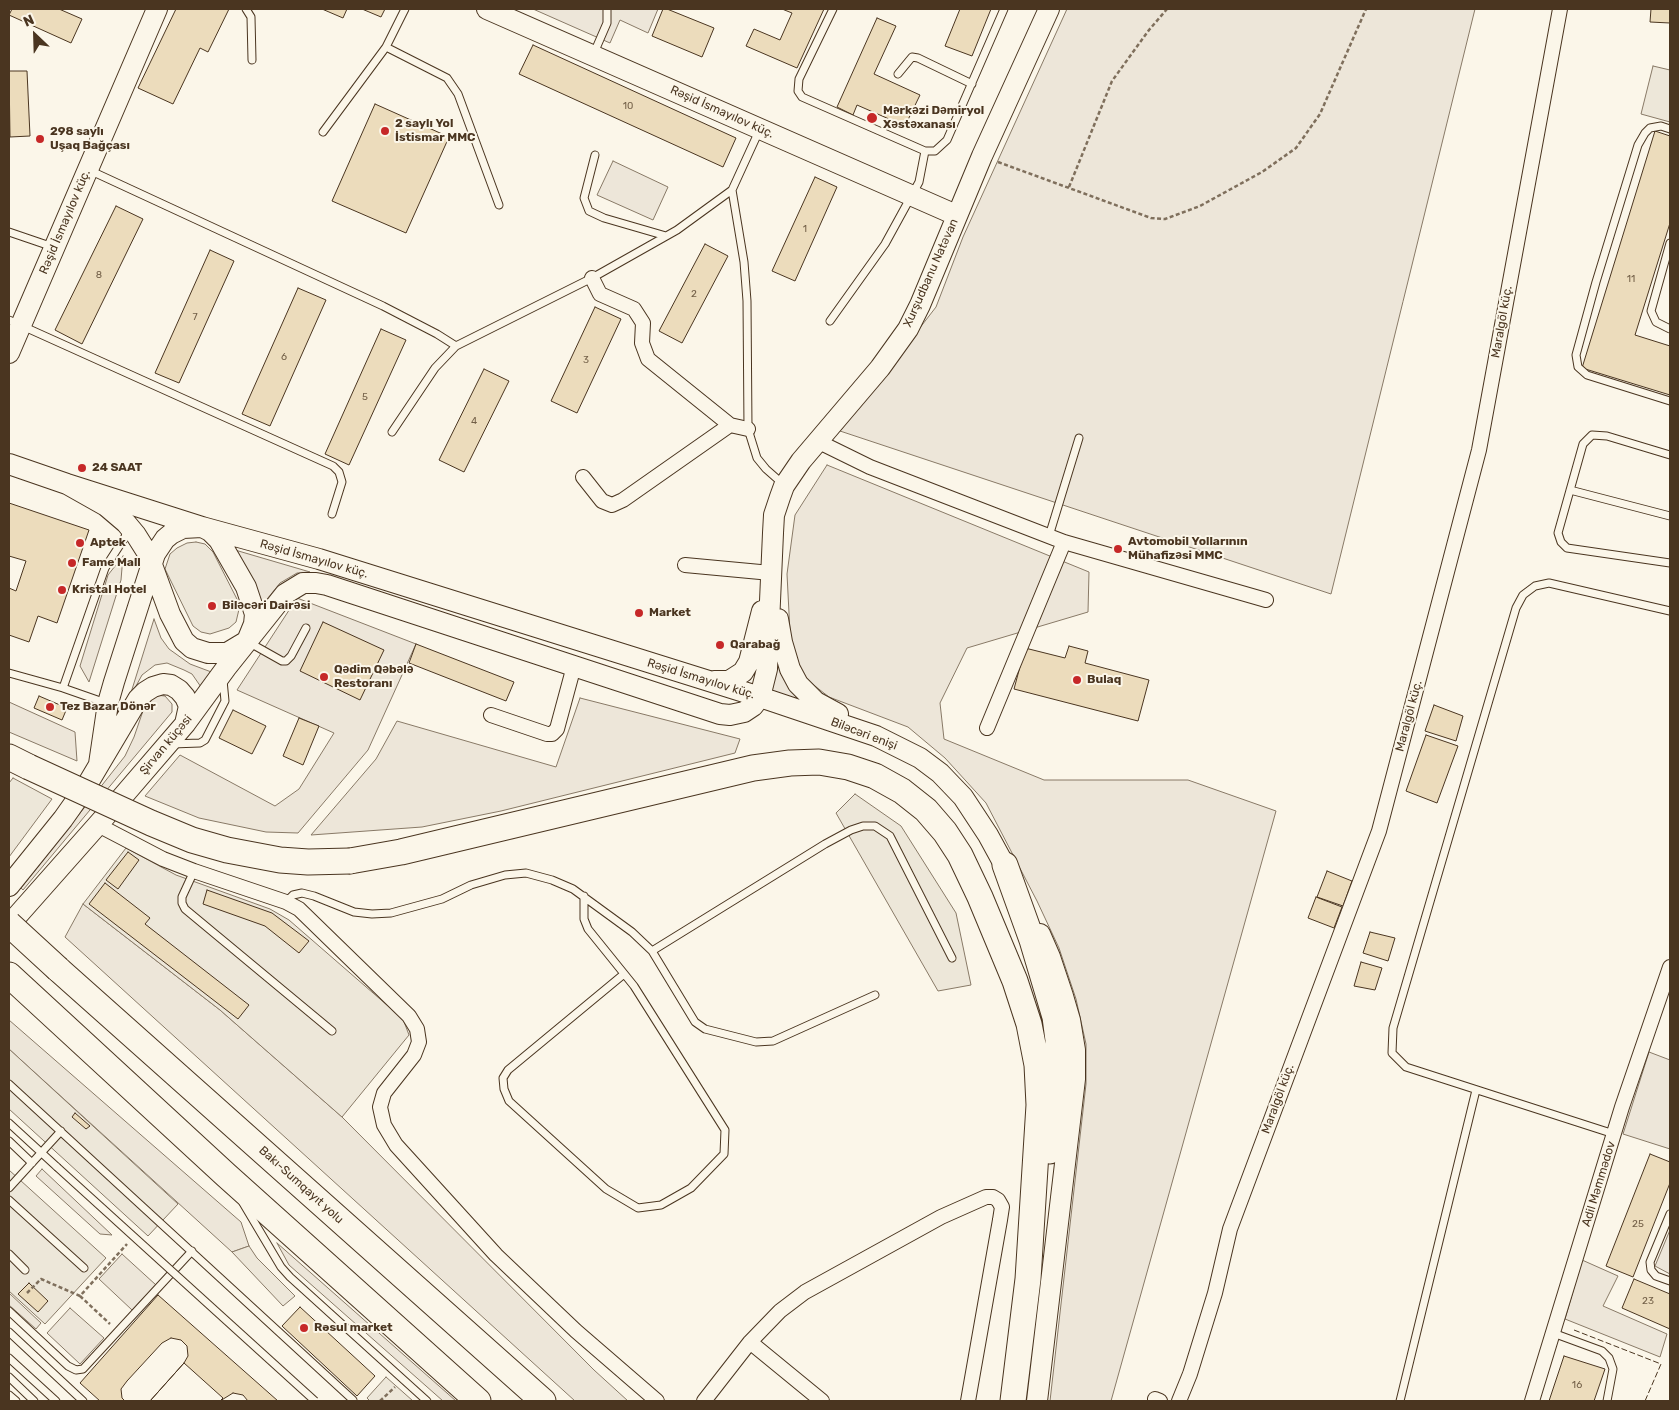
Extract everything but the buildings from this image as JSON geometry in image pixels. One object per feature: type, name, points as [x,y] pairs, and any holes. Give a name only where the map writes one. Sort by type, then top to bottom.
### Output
[{"type":"highway","points":[[19,762],[150,823],[192,840],[227,850],[280,860],[308,862],[350,861],[401,852],[753,768],[790,763],[819,762],[848,767],[875,776],[902,791],[926,810],[945,832],[960,855],[1012,973],[1029,1024],[1037,1065],[1039,1105],[1028,1279]]},
{"type":"highway","points":[[1005,866],[1032,940],[1055,1017],[1058,1040],[1059,1084],[1056,1113],[1028,1279],[1013,1401]]},
{"type":"highway","name":"Bakı-Sumqayıt yolu","points":[[9,924],[543,1401]]},
{"type":"highway","points":[[9,975],[226,1175],[478,1401]]},
{"type":"main road","name":"Rəşid İsmayılov küç.","points":[[9,353],[15,322],[54,247],[157,9]]},
{"type":"main road","name":"Rəşid İsmayılov küç.","points":[[487,9],[912,194],[956,215]]},
{"type":"main road","name":"Xurşudbanu Natəvan","points":[[771,573],[774,515],[784,486],[801,460],[880,368],[908,329],[920,305],[956,215],[1049,9]]},
{"type":"main road","points":[[9,464],[67,484],[106,506],[126,523],[143,545],[152,564],[170,614],[184,641],[192,648],[208,653],[228,653],[247,641],[254,624],[254,614],[248,594],[219,540],[210,531],[202,527],[183,528],[171,534],[160,546],[152,564],[114,682],[108,704],[99,764]]},
{"type":"main road","name":"Rəşid İsmayılov küç.","points":[[67,484],[760,697],[753,706],[744,712],[730,715],[720,714],[327,585]]},
{"type":"main road","points":[[709,681],[729,681],[743,672],[749,662],[771,573]]},
{"type":"main road","points":[[760,697],[769,651],[771,573]]},
{"type":"main road","points":[[771,573],[782,642],[790,669],[798,684],[816,702],[876,736]]},
{"type":"main road","name":"Şirvan küçəsi","points":[[9,924],[185,724],[222,673],[289,590],[303,583],[327,585]]},
{"type":"main road","points":[[9,886],[64,819],[138,699],[153,687],[163,684],[172,685],[185,696],[189,706],[185,724]]},
{"type":"main road","name":"Biləcəri enişi","points":[[760,697],[876,736],[920,758],[940,773],[963,797],[988,835],[1032,917],[1050,957],[1064,996],[1075,1050],[1075,1079],[1038,1401]]},
{"type":"street","name":"Maralgöl küç.","points":[[1179,1401],[1190,1374],[1215,1293],[1230,1229],[1378,831],[1478,450],[1560,9]]},
{"type":"street","points":[[592,278],[600,294],[634,309],[643,322],[642,343],[648,360],[730,425],[748,429]]},
{"type":"street","points":[[583,477],[602,501],[612,505],[623,500],[730,425]]},
{"type":"street","points":[[817,441],[870,467],[1064,542],[1266,600]]},
{"type":"street","points":[[987,728],[1064,542]]},
{"type":"street","points":[[685,565],[771,573]]},
{"type":"street","points":[[491,715],[552,734],[557,729],[574,666]]},
{"type":"street","points":[[98,825],[163,859],[286,902],[299,909],[409,1016],[417,1029],[419,1042],[414,1055],[384,1093],[380,1107],[384,1126],[396,1145],[496,1255],[576,1330],[657,1401]]},
{"type":"street","name":"Adil Məmmədov","points":[[1532,1401],[1614,1134],[1670,967]]},
{"type":"street","points":[[704,1401],[750,1342],[780,1311],[805,1292],[941,1217],[986,1197],[993,1197],[998,1200],[1002,1207],[968,1401]]},
{"type":"street","points":[[750,1342],[822,1401]]},
{"type":"lane","points":[[246,9],[251,16],[252,60]]},
{"type":"lane","points":[[322,132],[386,47],[405,9]]},
{"type":"lane","points":[[593,56],[607,23],[607,9]]},
{"type":"lane","points":[[833,9],[799,79],[798,90],[802,97],[925,151],[935,151],[947,140],[1004,9]]},
{"type":"lane","points":[[386,47],[448,78],[458,94],[499,205]]},
{"type":"lane","points":[[898,74],[912,57],[918,58],[972,84]]},
{"type":"lane","points":[[1670,129],[1661,126],[1650,128],[1638,144],[1576,355],[1578,367],[1587,375],[1670,401]]},
{"type":"lane","points":[[392,432],[436,368],[456,346],[592,278],[677,230],[732,190],[760,129]]},
{"type":"lane","points":[[830,321],[886,244],[919,182],[925,151]]},
{"type":"lane","points":[[595,154],[584,198],[589,211],[604,218],[666,236]]},
{"type":"lane","points":[[88,170],[374,302],[437,334],[456,346]]},
{"type":"lane","points":[[732,190],[744,262],[747,301],[748,429],[757,458],[784,486]]},
{"type":"lane","points":[[9,232],[54,247]]},
{"type":"lane","points":[[1670,243],[1652,311],[1656,322],[1670,329]]},
{"type":"lane","points":[[15,322],[333,466],[342,482],[332,514]]},
{"type":"lane","points":[[1670,455],[1607,436],[1592,435],[1583,444],[1558,533],[1561,542],[1567,548],[1670,563]]},
{"type":"lane","points":[[1049,536],[1079,438]]},
{"type":"lane","points":[[1570,490],[1670,516]]},
{"type":"lane","points":[[63,688],[105,568],[125,537],[126,523]]},
{"type":"lane","points":[[1614,1134],[1406,1067],[1392,1053],[1393,1028],[1516,608],[1523,595],[1535,586],[1549,583],[1670,611]]},
{"type":"lane","points":[[247,641],[282,662],[291,656],[306,628]]},
{"type":"lane","points":[[9,673],[63,688],[108,704]]},
{"type":"lane","points":[[167,744],[200,743],[205,740],[225,701],[222,673]]},
{"type":"lane","points":[[652,951],[825,844],[851,830],[863,826],[875,826],[890,836],[952,958]]},
{"type":"lane","points":[[194,871],[182,897],[182,903],[186,909],[332,1031]]},
{"type":"lane","points":[[286,902],[293,895],[302,893],[354,912],[390,913],[434,901],[471,885],[505,875],[526,873],[552,880],[584,896],[632,932],[652,951],[696,1022],[705,1029],[756,1042],[773,1041],[875,995]]},
{"type":"lane","points":[[584,896],[584,919],[588,929],[634,986],[725,1130],[724,1154],[690,1188],[661,1205],[638,1208],[606,1189],[509,1101],[504,1089],[503,1078],[508,1070],[624,974]]},
{"type":"lane","points":[[9,1084],[353,1400]]},
{"type":"lane","points":[[1400,1401],[1476,1090]]},
{"type":"lane","points":[[9,1123],[315,1401]]},
{"type":"lane","points":[[9,1188],[61,1131]]},
{"type":"lane","points":[[9,1141],[32,1163]]},
{"type":"lane","points":[[226,1175],[281,1267],[427,1401]]},
{"type":"lane","points":[[9,1200],[84,1268]]},
{"type":"lane","points":[[1670,1214],[1650,1262],[1651,1270],[1656,1276],[1670,1281]]},
{"type":"lane","points":[[1663,1232],[1670,1236]]},
{"type":"lane","points":[[9,1311],[68,1366],[76,1370],[83,1369],[192,1251]]},
{"type":"lane","points":[[9,1254],[25,1270]]},
{"type":"lane","points":[[9,1332],[83,1401]]},
{"type":"lane","points":[[1553,1333],[1602,1351],[1609,1358],[1613,1369],[1607,1401]]},
{"type":"lane","points":[[9,1358],[56,1401]]},
{"type":"lane","points":[[9,1378],[34,1401]]},
{"type":"lane","points":[[9,1395],[16,1401]]},
{"type":"path","points":[[1069,187],[1112,82],[1149,30],[1167,9]]},
{"type":"path","points":[[982,156],[1151,218],[1165,219],[1200,206],[1262,172],[1296,148],[1320,114],[1366,9]]},
{"type":"path","points":[[80,1296],[116,1328]]},
{"type":"path","points":[[380,1401],[403,1379]]},
{"type":"shaded area","points":[[533,9],[658,9],[648,33],[620,20],[610,43]]},
{"type":"shaded area","points":[[1067,9],[1475,9],[1331,594],[840,431],[936,307],[963,237]]},
{"type":"shaded area","points":[[1653,66],[1670,70],[1670,122],[1641,114]]},
{"type":"shaded area","points":[[613,161],[668,187],[653,220],[597,195]]},
{"type":"shaded area","points":[[827,465],[1089,572],[1088,612],[967,648],[940,703],[944,739],[1044,780],[1188,780],[1276,811],[1111,1401],[1050,1401],[1086,1084],[1086,1044],[1076,999],[1059,948],[986,803],[945,758],[908,727],[829,697],[806,679],[791,652],[787,574],[795,515]]},
{"type":"shaded area","points":[[187,543],[205,544],[213,552],[240,605],[236,622],[229,628],[210,634],[201,632],[193,626],[165,569],[170,554]]},
{"type":"shaded area","points":[[235,550],[310,572],[297,573],[280,583],[259,609]]},
{"type":"shaded area","points":[[123,556],[121,580],[89,682],[80,666],[108,575]]},
{"type":"shaded area","name":"Qədim Qəbələ Restoranı","points":[[297,598],[416,644],[368,750],[298,833],[266,832],[199,818],[145,796],[180,755],[275,806],[299,789],[334,733],[237,690]]},
{"type":"shaded area","points":[[154,619],[161,638],[169,649],[190,664],[214,673],[201,687],[192,674],[184,670],[167,663],[155,665],[142,675],[129,699]]},
{"type":"shaded area","points":[[776,648],[810,706],[772,693]]},
{"type":"shaded area","points":[[156,695],[165,696],[172,704],[172,712],[23,890],[21,888],[125,756],[145,705]]},
{"type":"shaded area","points":[[580,698],[740,739],[735,753],[501,811],[422,827],[311,835],[376,759],[397,721],[556,767]]},
{"type":"shaded area","points":[[9,702],[75,732],[77,761],[9,732]]},
{"type":"shaded area","points":[[13,778],[52,799],[9,857],[9,783]]},
{"type":"shaded area","points":[[855,794],[901,826],[956,913],[971,985],[938,991],[836,813]]},
{"type":"shaded area","points":[[126,848],[176,875],[270,909],[289,920],[403,1019],[409,1035],[342,1117],[220,1010],[83,904]]},
{"type":"shaded area","points":[[83,904],[220,1010],[342,1117],[594,1370],[628,1401],[575,1401],[65,937]]},
{"type":"shaded area","points":[[9,1020],[241,1222],[249,1246],[232,1252],[9,1049]]},
{"type":"shaded area","points":[[9,1049],[178,1204],[148,1236],[9,1109]]},
{"type":"shaded area","points":[[1649,1052],[1670,1060],[1670,1149],[1623,1134]]},
{"type":"shaded area","points":[[42,1169],[112,1235],[100,1234],[36,1176]]},
{"type":"shaded area","points":[[9,1170],[106,1258],[45,1324],[9,1291]]},
{"type":"shaded area","points":[[1670,1230],[1670,1274],[1655,1266]]},
{"type":"shaded area","points":[[277,1243],[456,1401],[443,1401],[289,1265]]},
{"type":"shaded area","points":[[249,1246],[257,1258],[295,1296],[283,1306],[232,1252]]},
{"type":"shaded area","points":[[122,1254],[156,1285],[132,1310],[99,1279]]},
{"type":"shaded area","points":[[1582,1260],[1618,1276],[1603,1306],[1667,1334],[1660,1357],[1565,1319]]},
{"type":"shaded area","points":[[9,1293],[41,1323],[36,1329],[9,1305]]},
{"type":"shaded area","points":[[70,1308],[104,1338],[80,1364],[47,1333]]},
{"type":"shaded area","points":[[386,1377],[413,1401],[370,1401],[367,1398]]},
{"type":"fence","points":[[1574,1330],[1661,1364],[1645,1401]]},
{"type":"place","name":"Mərkəzi Dəmiryol Xəstəxanası","points":[[872,118]]},
{"type":"place","name":"2 saylı Yol İstismar MMC","points":[[385,131]]},
{"type":"place","name":"298 saylı Uşaq Bağçası","points":[[40,139]]},
{"type":"place","name":"24 SAAT","points":[[82,468]]},
{"type":"place","name":"Aptek","points":[[80,543]]},
{"type":"place","name":"Avtomobil Yollarının Mühafizəsi MMC","points":[[1118,549]]},
{"type":"place","name":"Fame Mall","points":[[72,563]]},
{"type":"place","name":"Kristal Hotel","points":[[62,590]]},
{"type":"place","name":"Biləcəri Dairəsi","points":[[212,606]]},
{"type":"place","name":"Market","points":[[639,613]]},
{"type":"place","name":"Qarabağ","points":[[720,645]]},
{"type":"place","name":"Qədim Qəbələ Restoranı","points":[[324,677]]},
{"type":"place","name":"Bulaq","points":[[1077,680]]},
{"type":"place","name":"Tez Bazar Dönər","points":[[50,707]]},
{"type":"place","name":"Rәsul market","points":[[304,1328]]}]
